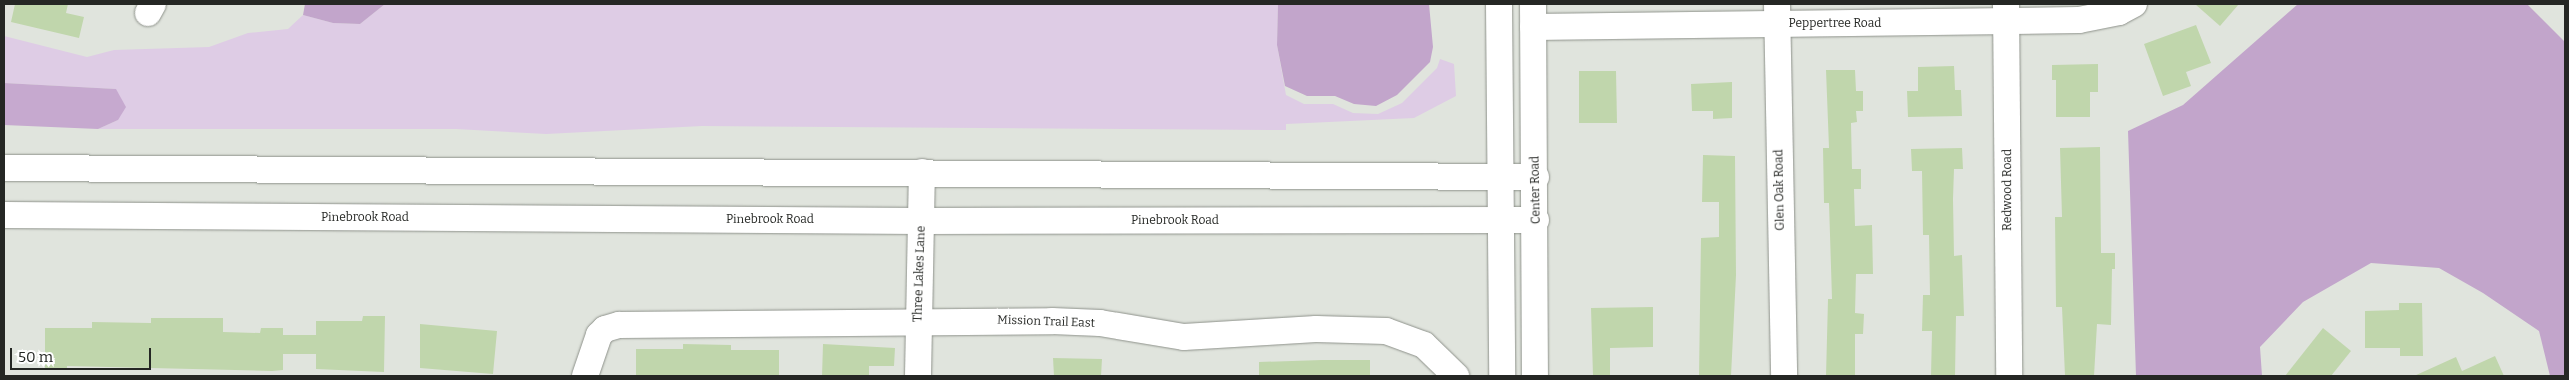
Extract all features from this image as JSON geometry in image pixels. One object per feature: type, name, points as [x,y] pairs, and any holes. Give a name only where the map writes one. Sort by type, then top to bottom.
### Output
[{"type":"street","points":[[1500,4],[1502,376]]},
{"type":"street","name":"Peppertree Road","points":[[1533,16],[2006,13],[2097,18],[2134,4]]},
{"type":"street","name":"Redwood Road","points":[[2006,13],[2009,376]]},
{"type":"street","name":"Glen Oak Road","points":[[1777,14],[1784,376]]},
{"type":"street","name":"Center Road","points":[[1533,16],[1536,177],[1535,376]]},
{"type":"street","points":[[4,168],[1536,177]]},
{"type":"street","name":"Three Lakes Lane","points":[[918,376],[922,172]]},
{"type":"street","name":"Pinebrook Road","points":[[4,215],[922,221],[1536,220]]},
{"type":"street","name":"Mission Trail East","points":[[585,376],[599,335],[605,329],[619,325],[919,320],[1090,323],[1184,337],[1316,329],[1386,332],[1424,345],[1456,376]]},
{"type":"shaded area","points":[[305,4],[385,4],[360,24],[333,23],[303,15]]},
{"type":"shaded area","points":[[385,4],[1278,4],[1277,45],[1286,95],[1304,104],[1333,104],[1353,113],[1378,114],[1402,103],[1437,68],[1440,59],[1454,64],[1456,96],[1414,118],[1286,124],[1286,130],[702,126],[546,134],[456,129],[98,129],[118,120],[116,89],[4,83],[4,36],[87,57],[114,50],[209,47],[248,33],[288,29],[303,15],[333,23],[360,24]]},
{"type":"shaded area","points":[[1278,4],[1429,4],[1433,47],[1430,62],[1397,95],[1376,106],[1354,104],[1335,96],[1307,96],[1285,86],[1277,45]]},
{"type":"shaded area","points":[[2298,4],[2527,4],[2565,42],[2565,376],[2550,376],[2539,331],[2483,293],[2439,268],[2371,263],[2303,302],[2260,347],[2262,376],[2136,376],[2128,131],[2183,105]]},
{"type":"shaded area","points":[[4,83],[116,89],[126,107],[118,120],[98,129],[4,125]]},
{"type":"building","points":[[15,4],[68,4],[66,13],[84,17],[79,38],[11,22]]},
{"type":"building","points":[[2195,4],[2239,4],[2220,26]]},
{"type":"building","points":[[2196,25],[2211,63],[2186,72],[2191,86],[2163,96],[2144,44]]},
{"type":"building","points":[[2098,64],[2098,92],[2090,92],[2090,117],[2056,117],[2056,80],[2052,80],[2052,65]]},
{"type":"building","points":[[1954,66],[1955,90],[1961,90],[1962,116],[1908,117],[1907,91],[1918,91],[1918,67]]},
{"type":"building","points":[[1826,70],[1855,70],[1856,91],[1863,91],[1863,111],[1856,111],[1857,122],[1851,123],[1852,169],[1861,169],[1861,189],[1854,189],[1855,226],[1872,225],[1873,274],[1856,274],[1855,313],[1864,314],[1863,334],[1855,334],[1855,376],[1826,376],[1828,299],[1832,299],[1829,203],[1824,203],[1823,148],[1829,148]]},
{"type":"building","points":[[1579,71],[1616,71],[1617,123],[1579,123]]},
{"type":"building","points":[[1732,82],[1732,118],[1713,119],[1713,111],[1692,111],[1691,84]]},
{"type":"building","points":[[2100,147],[2101,253],[2115,253],[2115,269],[2112,269],[2111,325],[2097,324],[2094,376],[2065,376],[2062,307],[2056,307],[2055,217],[2062,217],[2060,148]]},
{"type":"building","points":[[1962,148],[1963,169],[1954,169],[1953,199],[1954,256],[1962,255],[1964,316],[1956,316],[1955,376],[1931,376],[1932,331],[1922,331],[1923,295],[1930,295],[1929,235],[1923,235],[1922,171],[1912,171],[1911,149]]},
{"type":"building","points":[[1703,155],[1735,156],[1736,275],[1731,376],[1699,376],[1701,238],[1719,237],[1719,202],[1702,202]]},
{"type":"building","points":[[2399,303],[2422,303],[2423,356],[2400,356],[2400,348],[2365,348],[2365,311],[2399,310]]},
{"type":"building","points":[[1653,307],[1653,347],[1610,348],[1610,376],[1593,376],[1591,308]]},
{"type":"building","points":[[363,316],[385,316],[384,372],[316,369],[316,354],[283,354],[283,370],[272,371],[67,366],[67,369],[45,369],[45,328],[92,328],[92,322],[151,323],[151,318],[223,318],[223,332],[260,333],[261,328],[283,328],[283,335],[316,335],[316,321],[362,321]]},
{"type":"building","points":[[420,324],[497,331],[493,374],[420,368]]},
{"type":"building","points":[[2323,328],[2351,351],[2331,376],[2285,376]]},
{"type":"building","points":[[683,344],[731,345],[731,350],[779,350],[779,376],[636,376],[636,349],[683,349]]},
{"type":"building","points":[[823,344],[895,348],[894,366],[869,366],[869,376],[822,376]]},
{"type":"building","points":[[2495,356],[2504,376],[2414,376],[2456,357],[2462,371]]},
{"type":"building","points":[[1053,358],[1102,359],[1101,376],[1054,376]]},
{"type":"building","points":[[1370,360],[1370,376],[1259,376],[1259,362]]}]
